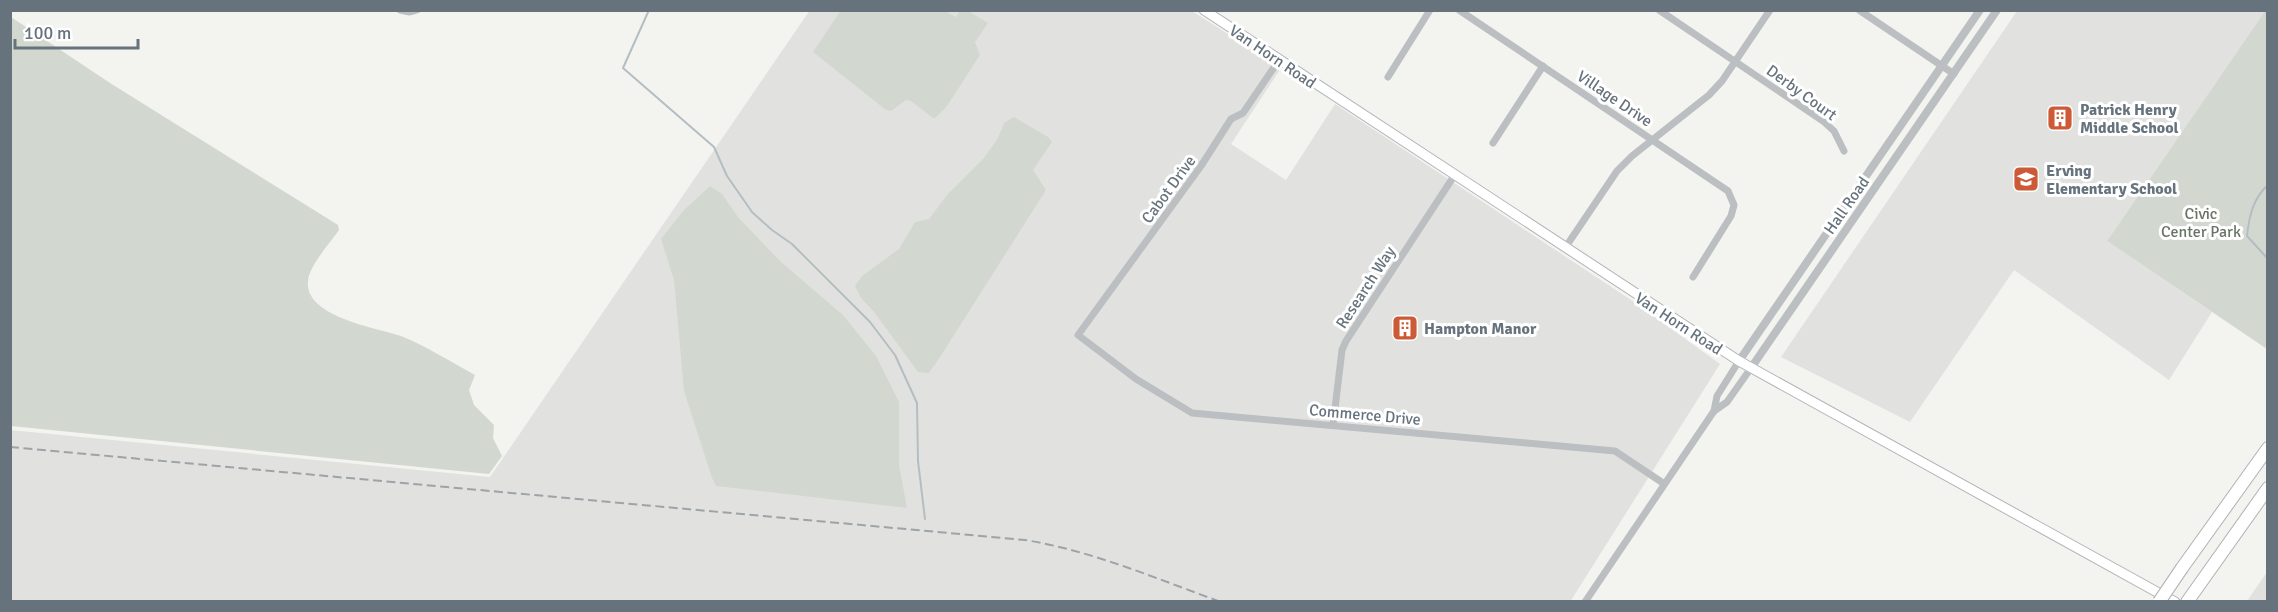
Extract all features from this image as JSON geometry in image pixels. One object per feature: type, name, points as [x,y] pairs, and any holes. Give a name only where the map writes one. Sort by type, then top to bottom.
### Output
[{"type":"highway","points":[[2159,602],[2268,448]]},
{"type":"highway","points":[[2187,602],[2268,488]]},
{"type":"main road","name":"Van Horn Road","points":[[1204,10],[1739,361],[2175,602]]},
{"type":"street","points":[[400,10],[410,12],[417,10]]},
{"type":"street","points":[[1388,77],[1430,10]]},
{"type":"street","name":"Village Drive","points":[[1459,10],[1728,192],[1734,206],[1731,216],[1693,276]]},
{"type":"street","name":"Derby Court","points":[[1659,10],[1823,121],[1834,131],[1844,151]]},
{"type":"street","points":[[1565,248],[1617,171],[1632,156],[1708,95],[1770,10]]},
{"type":"street","points":[[1859,10],[1954,74]]},
{"type":"street","name":"Hall Road","points":[[1714,411],[1717,396],[1739,361],[1980,10]]},
{"type":"street","name":"Hall Road","points":[[1585,602],[1663,483],[1714,411],[1727,402],[1997,10]]},
{"type":"street","name":"Cabot Drive","points":[[1078,335],[1201,166],[1231,119],[1243,113],[1279,60]]},
{"type":"street","points":[[1493,143],[1543,66]]},
{"type":"street","points":[[1903,123],[1914,131]]},
{"type":"street","name":"Research Way","points":[[1334,425],[1340,365],[1346,340],[1454,176]]},
{"type":"street","name":"Commerce Drive","points":[[1078,335],[1136,379],[1192,413],[1615,451],[1663,483]]},
{"type":"shaded area","points":[[810,10],[1192,11],[1281,68],[1231,144],[1286,180],[1335,104],[1637,304],[1720,364],[1570,602],[11,601],[10,430],[490,477]]},
{"type":"shaded area","name":"Erving Elementary School","points":[[2017,11],[2265,11],[2107,241],[2212,312],[2169,380],[2014,270],[1910,422],[1781,357]]},
{"type":"shaded area","points":[[2267,572],[2267,601],[2247,601]]},
{"type":"green space","points":[[841,10],[945,11],[956,17],[960,11],[968,11],[988,23],[975,42],[980,55],[947,106],[933,118],[911,101],[906,100],[891,111],[886,110],[813,52]]},
{"type":"green space","name":"Civic Center Park","points":[[2265,11],[2268,11],[2267,349],[2107,241]]},
{"type":"green space","points":[[11,17],[110,83],[338,225],[339,230],[309,275],[310,293],[317,304],[329,312],[360,325],[401,336],[475,375],[469,390],[474,405],[494,425],[493,438],[502,456],[489,474],[11,426]]},
{"type":"green space","points":[[1014,117],[1048,137],[1052,142],[1033,170],[1046,190],[929,373],[918,372],[861,298],[855,286],[862,276],[899,249],[915,222],[929,219],[947,195],[984,158],[998,138],[1004,123]]},
{"type":"green space","points":[[710,186],[722,194],[738,217],[780,261],[843,315],[876,356],[899,402],[899,465],[907,508],[716,486],[684,391],[674,280],[661,239],[684,210]]},
{"type":"waterway","points":[[649,10],[623,68],[714,147],[727,176],[752,212],[792,244],[870,322],[895,355],[917,403],[918,461],[925,519]]},
{"type":"waterway","points":[[2268,185],[2253,208],[2247,236],[2268,259]]},
{"type":"railway","points":[[10,447],[1025,540],[1100,558],[1221,602]]},
{"type":"place","name":"Patrick Henry Middle School","points":[[2060,118]]},
{"type":"place","name":"Erving Elementary School","points":[[2026,179]]},
{"type":"place","name":"Hampton Manor","points":[[1405,328]]}]
